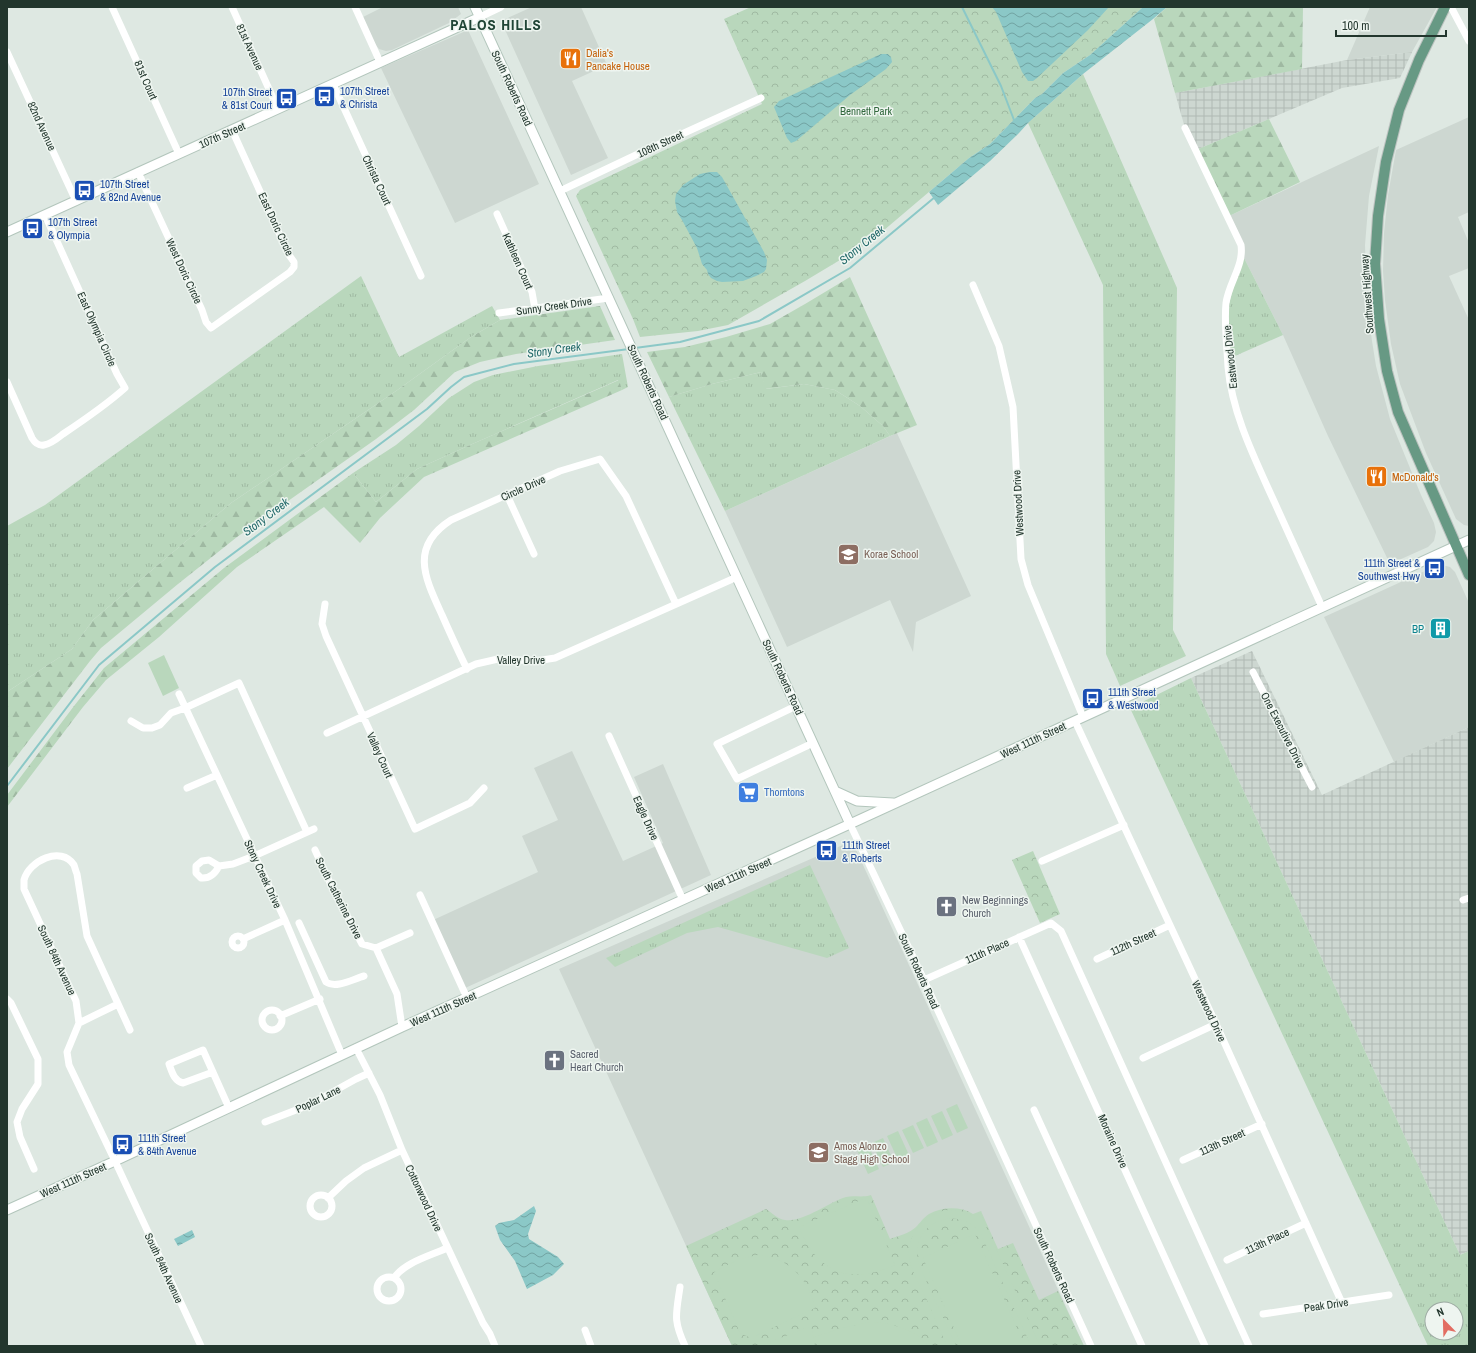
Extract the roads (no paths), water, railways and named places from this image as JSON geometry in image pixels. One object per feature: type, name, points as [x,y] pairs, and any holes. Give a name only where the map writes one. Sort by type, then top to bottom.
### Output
[{"type":"main road","name":"South Roberts Road","points":[[475,7],[850,824]]},
{"type":"main road","name":"Southwest Highway","points":[[1445,7],[1419,60],[1399,110],[1384,175],[1378,216],[1374,264],[1379,319],[1387,371],[1398,412],[1469,575]]},
{"type":"main road","name":"107th Street","points":[[7,232],[480,17]]},
{"type":"main road","name":"West 111th Street","points":[[7,1210],[356,1048],[850,824],[1322,606],[1469,540]]},
{"type":"main road","points":[[835,790],[857,801],[896,803]]},
{"type":"street","name":"81st Court","points":[[112,7],[179,154]]},
{"type":"street","name":"81st Avenue","points":[[232,7],[278,109]]},
{"type":"street","points":[[355,7],[380,62]]},
{"type":"street","name":"107th Street","points":[[480,17],[501,7]]},
{"type":"street","points":[[1451,7],[1469,42]]},
{"type":"street","name":"82nd Avenue","points":[[7,52],[76,201]]},
{"type":"street","name":"Christa Court","points":[[333,84],[421,276]]},
{"type":"street","name":"108th Street","points":[[560,191],[760,98]]},
{"type":"street","name":"Eastwood Drive","points":[[1185,128],[1240,245],[1242,254],[1241,261],[1229,292],[1226,316],[1229,369],[1238,413],[1250,449],[1322,606]]},
{"type":"street","name":"East Doric Circle","points":[[232,130],[294,262],[294,266],[290,272],[248,302]]},
{"type":"street","name":"West Doric Circle","points":[[138,172],[202,310],[206,322],[211,328],[248,302]]},
{"type":"street","name":"Kathleen Court","points":[[497,214],[532,292],[535,309]]},
{"type":"street","name":"East Olympia Circle","points":[[7,382],[32,438],[35,443],[39,445],[46,445],[77,425],[114,398],[125,388],[44,215]]},
{"type":"street","name":"Westwood Drive","points":[[973,285],[998,346],[1013,407],[1021,559],[1028,585],[1079,719],[1124,824],[1262,1124],[1342,1303]]},
{"type":"street","name":"Sunny Creek Drive","points":[[499,313],[609,298]]},
{"type":"street","name":"Circle Drive","points":[[466,669],[426,579],[424,560],[425,552],[432,537],[445,524],[560,471],[600,459],[626,496],[676,604]]},
{"type":"street","points":[[507,495],[534,554]]},
{"type":"street","name":"Valley Drive","points":[[327,733],[483,662],[498,659],[536,662],[555,658],[737,577]]},
{"type":"street","name":"Valley Court","points":[[325,604],[322,624],[326,636],[415,829],[470,803],[484,788]]},
{"type":"street","name":"One Executive Drive","points":[[1253,672],[1312,787]]},
{"type":"street","points":[[131,721],[143,728],[152,728],[160,725],[171,713],[239,683],[311,830],[254,856],[233,864],[219,866]]},
{"type":"street","name":"Stony Creek Drive","points":[[179,694],[285,920],[342,1055]]},
{"type":"street","points":[[796,706],[717,744],[737,779],[813,742]]},
{"type":"street","name":"Eagle Drive","points":[[609,736],[683,900]]},
{"type":"street","points":[[187,788],[217,775]]},
{"type":"street","name":"South Roberts Road","points":[[850,824],[924,980],[1091,1346]]},
{"type":"street","points":[[1042,861],[1124,824]]},
{"type":"street","name":"South Catherine Drive","points":[[315,850],[332,887],[362,944],[376,948]]},
{"type":"street","name":"South 84th Avenue","points":[[130,1030],[87,936],[77,874],[73,865],[64,857],[52,856],[40,860],[29,869],[24,880],[24,889],[76,1000],[79,1023],[67,1052],[69,1066],[115,1161],[200,1346]]},
{"type":"street","points":[[420,895],[467,998]]},
{"type":"street","points":[[243,939],[285,920]]},
{"type":"street","points":[[299,923],[324,980],[328,984],[342,983],[364,976]]},
{"type":"street","name":"111th Place","points":[[924,980],[1019,936],[1051,923],[1061,931],[1249,1346]]},
{"type":"street","name":"112th Street","points":[[1097,959],[1170,925]]},
{"type":"street","points":[[402,1027],[397,994],[376,948],[410,933]]},
{"type":"street","name":"Moraine Drive","points":[[1019,936],[1206,1346]]},
{"type":"street","points":[[302,958],[313,954]]},
{"type":"street","points":[[7,999],[11,1003],[38,1059],[38,1084],[22,1109],[17,1122],[20,1137],[34,1168]]},
{"type":"street","points":[[280,1016],[320,1000]]},
{"type":"street","points":[[79,1023],[118,1004]]},
{"type":"street","points":[[1142,1058],[1216,1024]]},
{"type":"street","name":"Cottonwood Drive","points":[[356,1048],[380,1095],[402,1150],[493,1345]]},
{"type":"street","points":[[213,1072],[183,1083],[178,1082],[174,1077],[169,1064],[203,1050],[213,1072],[229,1108]]},
{"type":"street","name":"Poplar Lane","points":[[265,1122],[309,1105],[369,1073]]},
{"type":"street","points":[[1034,1110],[1142,1346]]},
{"type":"street","name":"113th Street","points":[[1183,1160],[1262,1124]]},
{"type":"street","points":[[328,1198],[346,1181],[364,1168],[402,1150]]},
{"type":"street","name":"113th Place","points":[[1227,1260],[1306,1223]]},
{"type":"street","points":[[394,1278],[397,1274],[410,1265],[447,1248]]},
{"type":"street","points":[[680,1287],[675,1320],[685,1346]]},
{"type":"street","name":"Peak Drive","points":[[1263,1314],[1389,1295]]},
{"type":"street","points":[[585,1330],[591,1346]]},
{"type":"water","points":[[992,7],[1109,7],[1088,30],[1037,78],[1033,81],[1028,81],[1022,72],[996,12]]},
{"type":"water","points":[[1143,7],[1167,7],[1083,74],[1028,123],[990,161],[938,205],[929,192],[969,158],[990,144],[1035,98],[1042,94],[1063,73],[1090,55]]},
{"type":"water","points":[[881,54],[888,54],[891,57],[892,62],[886,69],[850,95],[796,141],[791,143],[787,138],[774,107],[779,101]]},
{"type":"water","points":[[717,172],[722,177],[767,260],[766,269],[764,272],[743,281],[722,282],[711,278],[702,264],[697,248],[677,212],[675,201],[676,194],[683,185],[700,174]]},
{"type":"water","points":[[534,1206],[536,1211],[528,1234],[529,1239],[558,1257],[564,1264],[553,1275],[527,1289],[515,1261],[500,1240],[495,1226],[499,1223],[514,1220]]},
{"type":"water","points":[[192,1230],[195,1237],[178,1246],[174,1239]]},
{"type":"waterway","points":[[962,7],[1001,86],[1014,120]]},
{"type":"waterway","name":"Stony Creek","points":[[635,348],[680,342],[759,321],[850,268],[935,197]]},
{"type":"waterway","name":"Stony Creek","points":[[7,786],[99,665],[215,567],[427,409],[464,377],[514,364],[629,349]]},
{"type":"place","name":"Dalia's Pancake House","points":[[571,59]]},
{"type":"place","name":"107th Street & Christa","points":[[324,97]]},
{"type":"place","name":"107th Street & 81st Court","points":[[287,98]]},
{"type":"place","name":"107th Street & 82nd Avenue","points":[[85,190]]},
{"type":"place","name":"107th Street & Olympia","points":[[33,228]]},
{"type":"place","name":"McDonald's","points":[[1376,477]]},
{"type":"place","name":"Korae School","points":[[848,554]]},
{"type":"place","name":"111th Street & Southwest Hwy","points":[[1435,569]]},
{"type":"place","name":"BP","points":[[1440,629]]},
{"type":"place","name":"111th Street & Westwood","points":[[1092,698]]},
{"type":"place","name":"Thorntons","points":[[749,792]]},
{"type":"place","name":"111th Street & Roberts","points":[[827,851]]},
{"type":"place","name":"New Beginnings Church","points":[[946,906]]},
{"type":"place","name":"Sacred Heart Church","points":[[555,1060]]},
{"type":"place","name":"111th Street & 84th Avenue","points":[[123,1144]]},
{"type":"place","name":"Amos Alonzo Stagg High School","points":[[819,1152]]},
{"type":"district","name":"PALOS HILLS","points":[[496,24]]},
{"type":"park label","name":"Bennett Park","points":[[866,111]]}]
